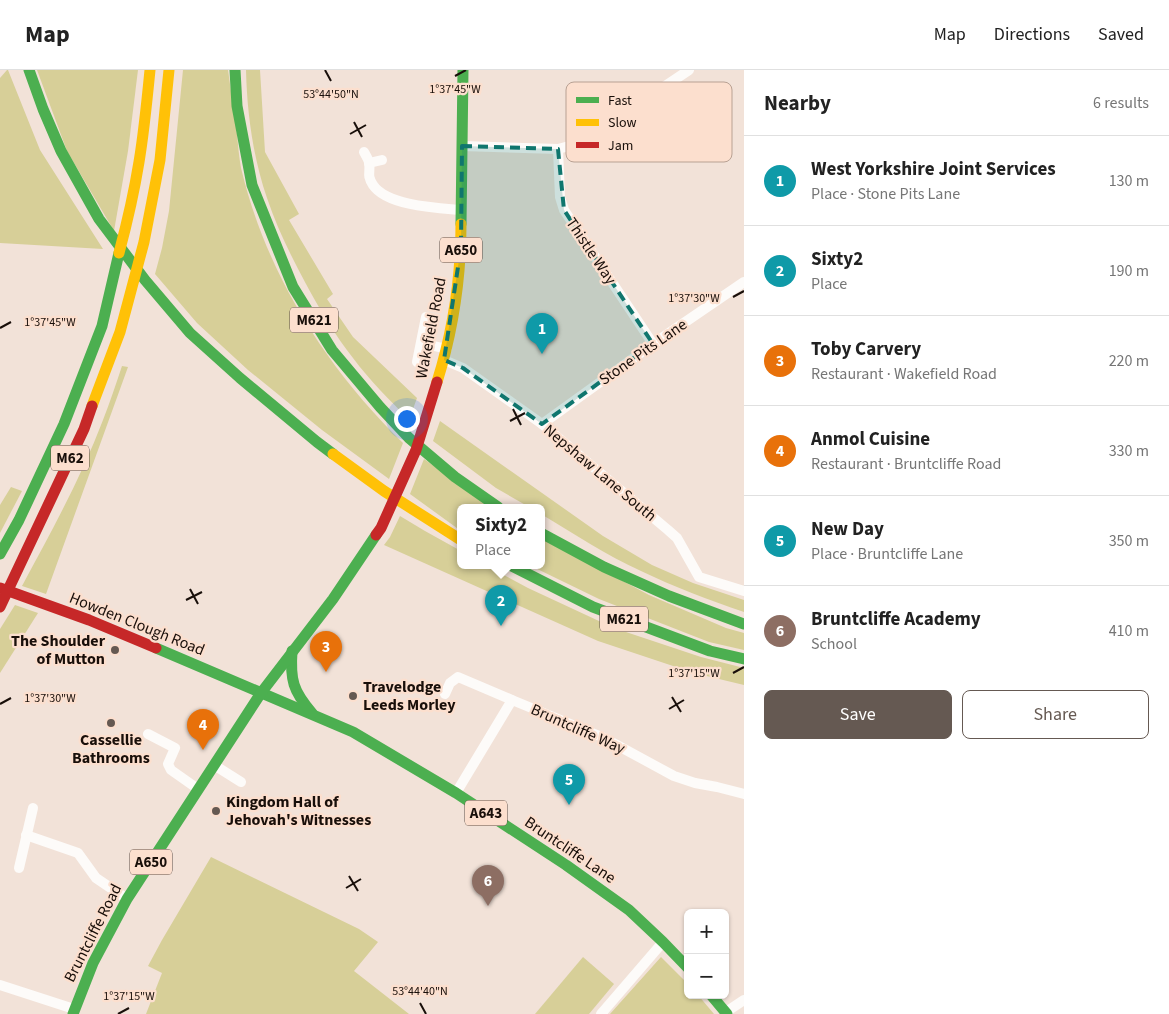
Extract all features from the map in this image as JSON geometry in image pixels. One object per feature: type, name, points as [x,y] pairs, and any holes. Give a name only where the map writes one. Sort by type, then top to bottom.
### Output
[{"type":"main road","points":[[29,70],[61,152],[99,219],[145,280],[190,333],[240,378],[317,442],[384,491],[457,537]]},
{"type":"main road","name":"M62","points":[[0,554],[19,520],[64,424],[102,326],[130,214],[139,162],[150,70]]},
{"type":"main road","name":"M62","points":[[0,607],[84,429],[120,332],[144,242],[160,160],[169,70]]},
{"type":"main road","points":[[160,160],[174,70]]},
{"type":"main road","name":"M621","points":[[235,70],[238,106],[252,185],[293,287],[332,350],[380,407],[413,442],[494,504]]},
{"type":"main road","name":"Wakefield Road","points":[[261,693],[333,599],[382,528],[405,476],[424,425],[446,354],[455,304],[461,247],[463,70]]},
{"type":"main road","name":"M621","points":[[545,535],[604,567],[645,586],[744,624]]},
{"type":"main road","name":"M621","points":[[518,569],[593,607],[710,651],[744,659]]},
{"type":"main road","name":"Howden Clough Road","points":[[0,588],[89,620],[261,693]]},
{"type":"main road","points":[[292,651],[291,668],[296,693],[314,715]]},
{"type":"main road","name":"Bruntcliffe Lane","points":[[261,693],[353,732],[456,793],[566,865],[629,910],[684,964]]},
{"type":"main road","name":"Bruntcliffe Road","points":[[74,1012],[93,963],[127,899],[261,693]]},
{"type":"main road","points":[[714,999],[726,1013]]},
{"type":"street","points":[[671,82],[689,70]]},
{"type":"street","points":[[462,146],[558,149],[566,147]]},
{"type":"street","name":"Thistle Way","points":[[558,149],[560,197],[564,210],[653,344]]},
{"type":"street","points":[[364,152],[370,163],[368,176],[379,192],[387,198],[413,205],[461,210]]},
{"type":"street","points":[[370,163],[382,160]]},
{"type":"street","name":"Stone Pits Lane","points":[[542,424],[653,344],[744,282]]},
{"type":"street","points":[[417,362],[426,317]]},
{"type":"street","name":"Nepshaw Lane South","points":[[421,343],[446,354],[542,424],[677,538],[700,576],[744,591]]},
{"type":"street","points":[[445,694],[450,684],[458,678],[512,700]]},
{"type":"street","name":"Bruntcliffe Way","points":[[456,793],[512,700],[602,737],[674,776],[695,783],[744,794]]},
{"type":"street","points":[[148,734],[174,748],[168,764],[170,770],[198,789]]},
{"type":"street","points":[[214,765],[241,782]]},
{"type":"street","points":[[19,868],[33,808]]},
{"type":"street","points":[[26,835],[78,853],[96,878],[127,899]]},
{"type":"street","points":[[601,1014],[663,942]]},
{"type":"street","points":[[0,985],[74,1012]]},
{"type":"street","points":[[726,1013],[744,1000]]},
{"type":"highlighted area","points":[[462,146],[558,149],[564,210],[653,344],[542,424],[463,368],[444,360],[461,247]]},
{"type":"shaded area","points":[[7,70],[40,150],[103,249],[0,243],[0,78]]},
{"type":"shaded area","points":[[37,70],[138,70],[128,151],[114,231],[67,151]]},
{"type":"shaded area","points":[[183,70],[228,70],[241,168],[252,207],[266,245],[302,317],[324,351],[375,414],[403,443],[389,479],[322,430],[248,370],[197,323],[155,274],[169,211]]},
{"type":"shaded area","points":[[246,70],[260,70],[265,152],[299,214],[289,220],[333,294],[327,299],[353,337],[417,398],[409,420],[366,375],[340,340],[311,294],[285,242],[271,209],[254,151],[249,119]]},
{"type":"shaded area","points":[[122,366],[128,367],[46,594],[22,586],[85,463],[106,413]]},
{"type":"shaded area","points":[[440,421],[603,536],[652,565],[693,583],[744,600],[744,612],[679,588],[628,565],[545,516],[545,504],[524,504],[496,488],[433,441]]},
{"type":"shaded area","points":[[424,459],[488,504],[457,504],[457,528],[410,494]]},
{"type":"shaded area","points":[[11,487],[22,491],[0,533],[0,505]]},
{"type":"shaded area","points":[[400,516],[457,549],[457,569],[492,569],[528,588],[614,628],[701,657],[744,668],[744,685],[694,673],[598,641],[384,545]]},
{"type":"shaded area","points":[[545,539],[649,595],[726,628],[744,633],[744,650],[709,642],[599,599],[537,569],[545,569]]},
{"type":"shaded area","points":[[15,605],[38,613],[0,673],[0,629]]},
{"type":"shaded area","points":[[211,857],[359,929],[378,942],[354,971],[409,1014],[146,1014],[162,973],[148,966]]},
{"type":"shaded area","points":[[583,957],[614,984],[589,1014],[535,1014]]},
{"type":"shaded area","points":[[661,957],[684,980],[684,999],[701,999],[714,1014],[610,1014]]},
{"type":"traffic: fast","points":[[29,70],[61,151],[99,219],[145,280],[190,333],[240,378],[333,454]]},
{"type":"traffic: fast","points":[[235,70],[237,106],[252,185],[293,287],[332,350],[380,407],[409,438],[455,477],[494,504]]},
{"type":"traffic: fast","points":[[461,224],[463,70]]},
{"type":"traffic: fast","points":[[0,554],[19,520],[64,424],[102,326],[119,253]]},
{"type":"traffic: fast","points":[[73,1014],[93,963],[127,899],[261,693],[333,599],[376,535]]},
{"type":"traffic: fast","points":[[545,535],[604,567],[669,596],[744,624]]},
{"type":"traffic: fast","points":[[518,569],[593,607],[710,651],[744,659]]},
{"type":"traffic: fast","points":[[156,648],[353,732],[456,793],[566,865],[629,910],[684,964]]},
{"type":"traffic: fast","points":[[292,651],[292,678],[294,685],[312,713]]},
{"type":"traffic: fast","points":[[714,999],[727,1014]]},
{"type":"traffic: slow","points":[[119,253],[139,162],[150,70]]},
{"type":"traffic: slow","points":[[92,406],[120,332],[144,242],[160,160],[169,70]]},
{"type":"traffic: slow","points":[[437,382],[452,324],[460,264],[461,224]]},
{"type":"traffic: slow","points":[[333,454],[384,491],[457,537]]},
{"type":"traffic: jam","points":[[376,535],[381,528],[416,450],[437,382]]},
{"type":"traffic: jam","points":[[0,607],[84,429],[92,406]]},
{"type":"traffic: jam","points":[[0,588],[89,620],[156,648]]},
{"type":"place","name":"West Yorkshire Joint Services","points":[[542,354]]},
{"type":"place","name":"Sixty2","points":[[501,626]]},
{"type":"place","name":"The Shoulder of Mutton","points":[[115,650]]},
{"type":"place","name":"Toby Carvery","points":[[326,672]]},
{"type":"place","name":"Travelodge Leeds Morley","points":[[353,696]]},
{"type":"place","name":"Cassellie Bathrooms","points":[[111,723]]},
{"type":"place","name":"Anmol Cuisine","points":[[203,750]]},
{"type":"place","name":"New Day","points":[[569,805]]},
{"type":"place","name":"Kingdom Hall of Jehovah's Witnesses","points":[[216,811]]},
{"type":"place","name":"Bruntcliffe Academy","points":[[488,906]]}]
